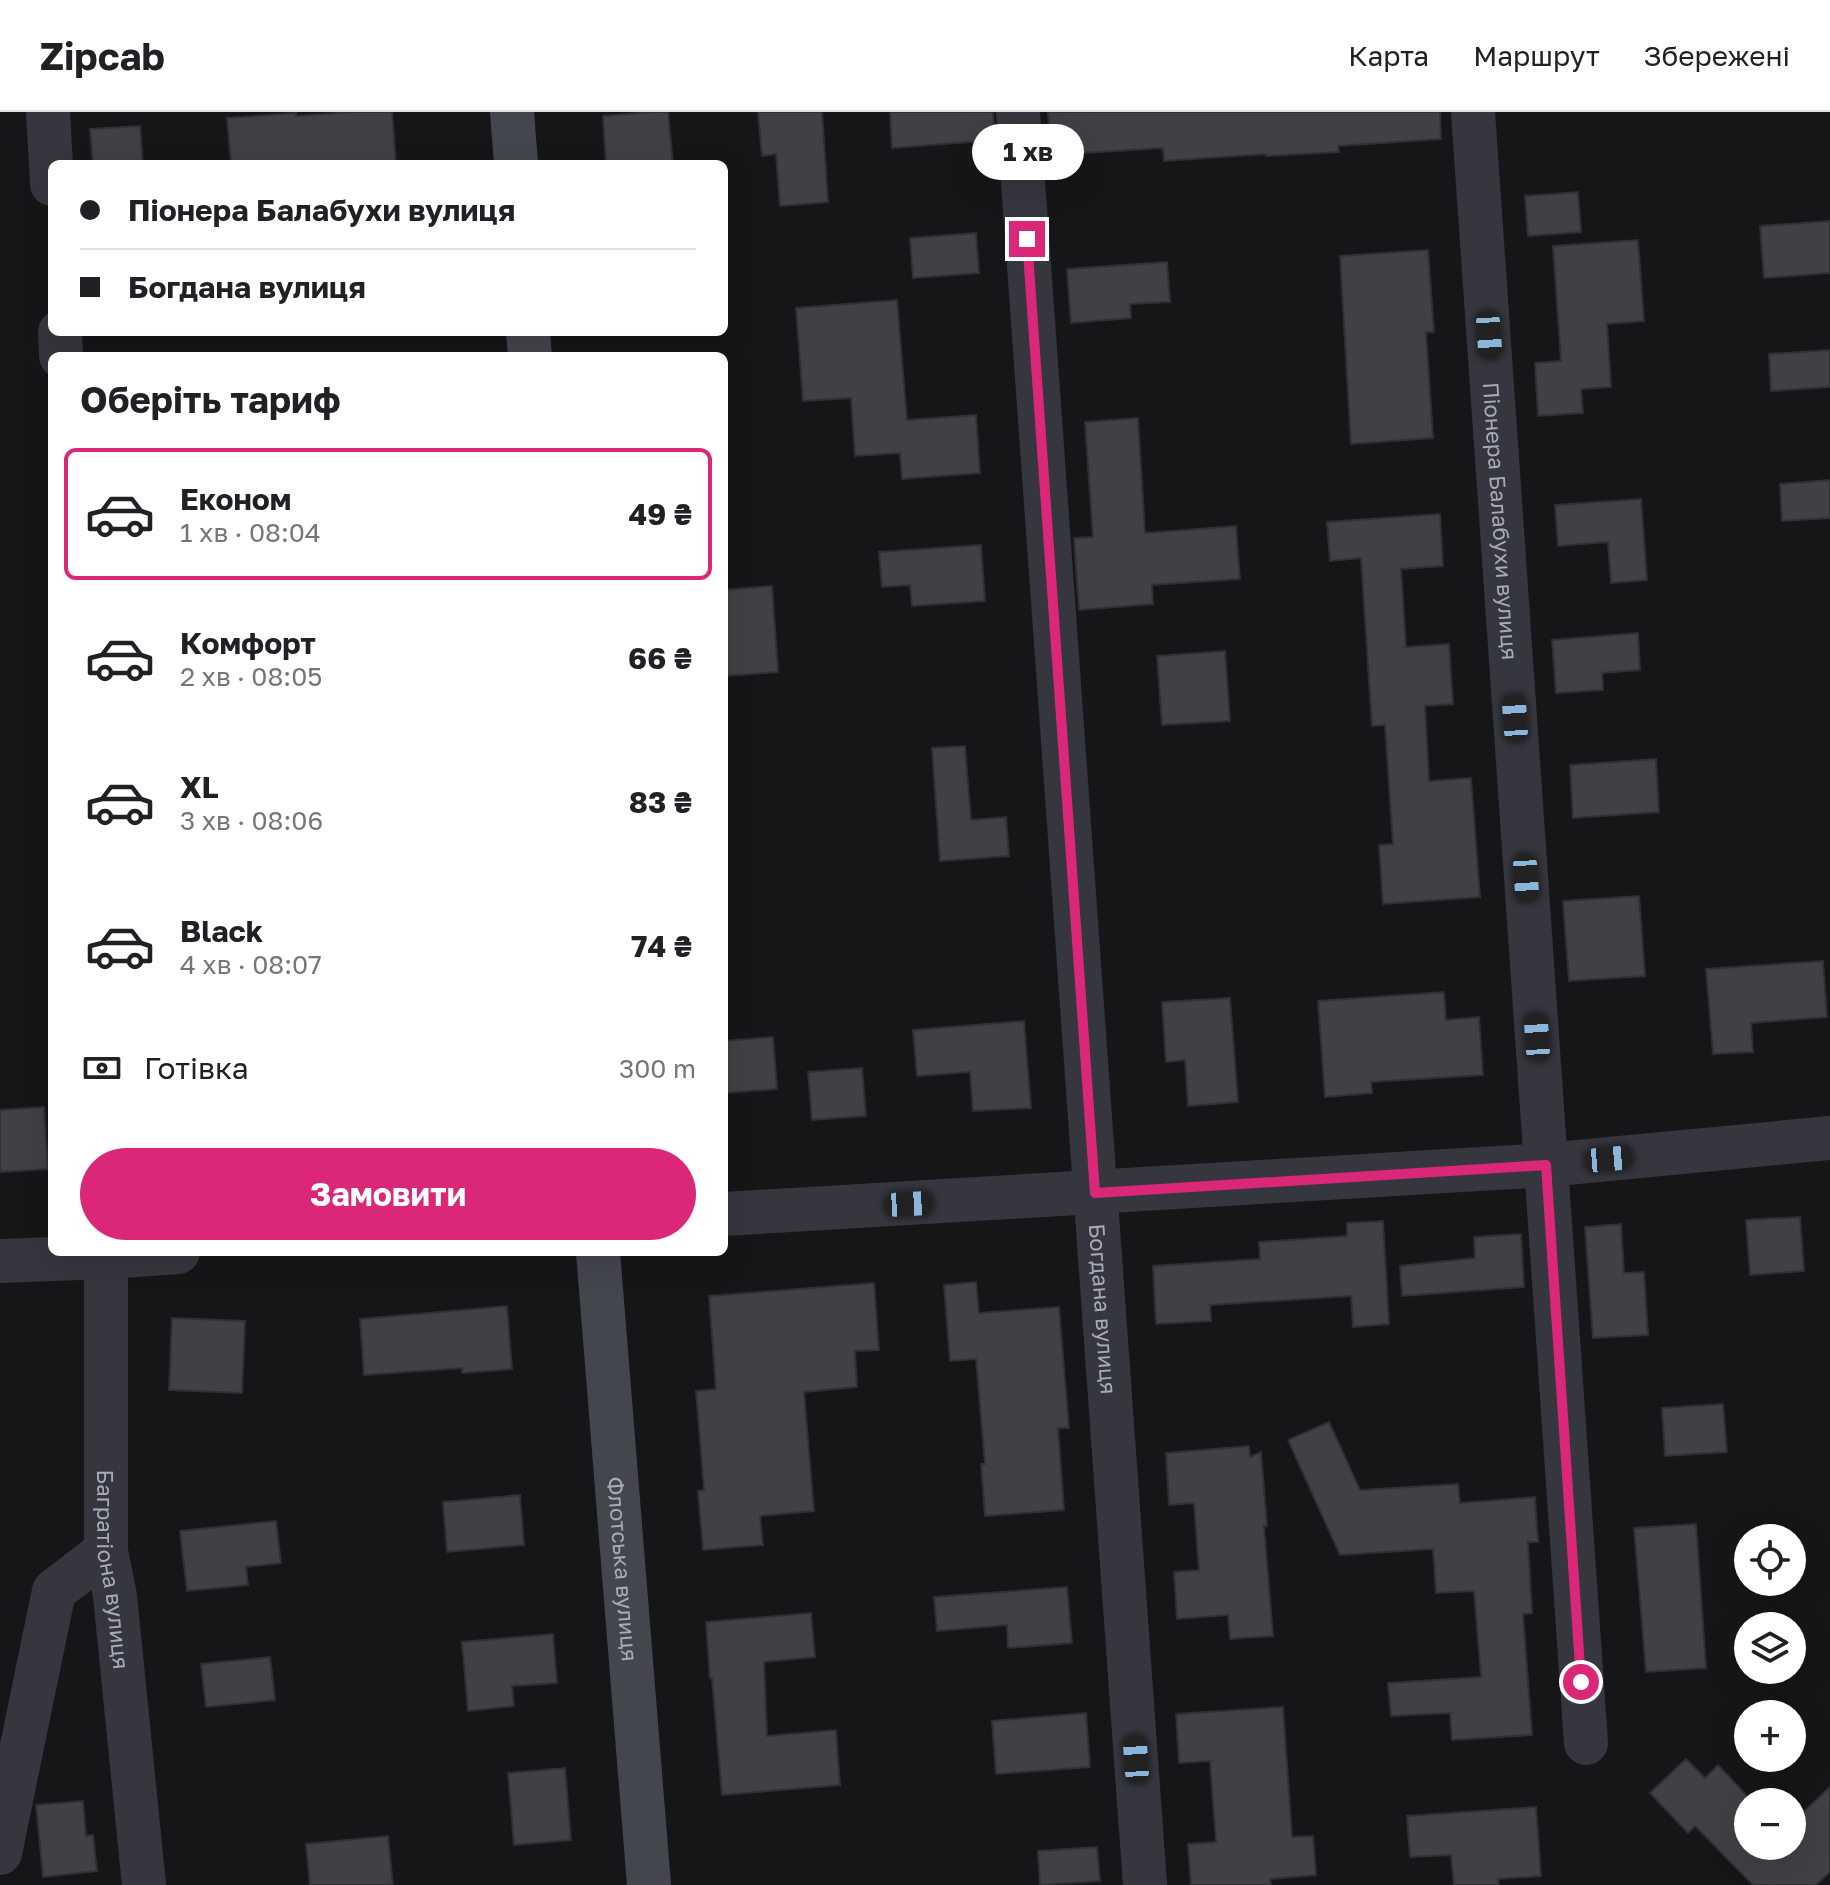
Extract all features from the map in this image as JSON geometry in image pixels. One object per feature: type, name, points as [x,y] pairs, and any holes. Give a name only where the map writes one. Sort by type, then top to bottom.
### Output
[{"type":"street","points":[[48,112],[51,160]]},
{"type":"street","points":[[512,112],[516,160]]},
{"type":"street","name":"Богдана вулиця","points":[[1018,112],[1145,1885]]},
{"type":"street","name":"Піонера Балабухи вулиця","points":[[1473,112],[1586,1743]]},
{"type":"street","points":[[728,1214],[1546,1165],[1830,1138]]},
{"type":"street","points":[[0,1261],[89,1256]]},
{"type":"street","name":"Багратіона вулиця","points":[[107,1256],[106,1551],[115,1596],[144,1885]]},
{"type":"street","name":"Флотська вулиця","points":[[598,1256],[649,1885]]},
{"type":"street","points":[[0,1853],[54,1591],[106,1551]]},
{"type":"building","points":[[392,112],[396,160],[231,160],[227,118],[296,113],[296,116]]},
{"type":"building","points":[[668,112],[673,160],[606,160],[603,116]]},
{"type":"building","points":[[758,112],[822,112],[828,202],[780,206],[776,154],[762,156]]},
{"type":"building","points":[[890,112],[993,112],[995,140],[892,148]]},
{"type":"building","points":[[1048,112],[1440,112],[1441,139],[1338,146],[1339,152],[1164,161],[1163,148],[1051,155]]},
{"type":"building","points":[[140,126],[143,160],[93,160],[90,129]]},
{"type":"building","points":[[1578,192],[1581,232],[1528,236],[1525,196]]},
{"type":"building","points":[[1830,221],[1830,273],[1764,278],[1760,226]]},
{"type":"building","points":[[976,233],[979,273],[913,278],[910,238]]},
{"type":"building","points":[[1638,240],[1644,321],[1607,324],[1611,387],[1581,389],[1583,413],[1538,416],[1535,363],[1561,361],[1553,246]]},
{"type":"building","points":[[1428,250],[1434,332],[1426,332],[1433,438],[1351,444],[1340,256]]},
{"type":"building","points":[[1167,262],[1170,302],[1130,304],[1131,318],[1071,323],[1067,269]]},
{"type":"building","points":[[897,300],[907,420],[976,415],[980,473],[902,479],[900,453],[855,456],[851,398],[803,401],[796,308]]},
{"type":"building","points":[[1830,350],[1830,387],[1771,391],[1769,354]]},
{"type":"building","points":[[1138,418],[1145,533],[1236,526],[1240,579],[1152,585],[1153,604],[1079,610],[1074,538],[1093,537],[1085,422]]},
{"type":"building","points":[[1830,480],[1830,518],[1782,521],[1780,484]]},
{"type":"building","points":[[1641,499],[1647,580],[1611,583],[1608,542],[1558,546],[1555,505]]},
{"type":"building","points":[[1440,514],[1443,566],[1401,569],[1406,647],[1449,644],[1453,704],[1425,706],[1429,781],[1471,778],[1480,897],[1383,904],[1379,845],[1393,844],[1385,725],[1372,726],[1361,558],[1330,561],[1327,522]]},
{"type":"building","points":[[981,545],[985,601],[912,606],[910,585],[882,587],[879,552]]},
{"type":"building","points":[[772,586],[778,672],[728,676],[728,590]]},
{"type":"building","points":[[1638,633],[1640,670],[1602,673],[1603,690],[1556,693],[1552,640]]},
{"type":"building","points":[[1225,651],[1230,721],[1162,725],[1157,656]]},
{"type":"building","points":[[965,746],[971,820],[1006,817],[1009,856],[940,861],[932,748]]},
{"type":"building","points":[[1656,759],[1659,812],[1573,818],[1570,765]]},
{"type":"building","points":[[1639,896],[1645,976],[1569,981],[1563,901]]},
{"type":"building","points":[[1823,961],[1827,1017],[1751,1023],[1753,1052],[1713,1054],[1706,969]]},
{"type":"building","points":[[1444,992],[1446,1020],[1479,1017],[1483,1075],[1371,1082],[1372,1093],[1325,1097],[1318,1001]]},
{"type":"building","points":[[1230,998],[1238,1102],[1188,1106],[1185,1060],[1166,1062],[1162,1002]]},
{"type":"building","points":[[1024,1021],[1031,1108],[973,1111],[970,1072],[917,1076],[913,1030]]},
{"type":"building","points":[[773,1037],[777,1089],[728,1093],[728,1041]]},
{"type":"building","points":[[862,1068],[866,1116],[812,1120],[808,1072]]},
{"type":"building","points":[[44,1107],[48,1169],[0,1172],[0,1110]]},
{"type":"building","points":[[1800,1217],[1804,1271],[1750,1275],[1746,1220]]},
{"type":"building","points":[[1383,1221],[1389,1324],[1353,1327],[1351,1296],[1210,1305],[1211,1321],[1156,1324],[1153,1266],[1260,1259],[1259,1242],[1347,1236],[1347,1223]]},
{"type":"building","points":[[1621,1224],[1624,1273],[1644,1272],[1648,1335],[1593,1338],[1585,1227]]},
{"type":"building","points":[[1521,1234],[1524,1287],[1402,1296],[1400,1266],[1475,1258],[1474,1237]]},
{"type":"building","points":[[976,1282],[979,1313],[1059,1307],[1069,1428],[1058,1428],[1064,1510],[985,1516],[981,1464],[985,1464],[976,1359],[950,1361],[944,1285]]},
{"type":"building","points":[[874,1283],[879,1350],[855,1351],[857,1387],[804,1392],[814,1511],[760,1516],[763,1545],[703,1550],[698,1491],[704,1490],[696,1391],[716,1389],[709,1296]]},
{"type":"building","points":[[507,1306],[512,1369],[462,1373],[462,1368],[364,1375],[360,1319]]},
{"type":"building","points":[[172,1318],[245,1321],[242,1393],[169,1390]]},
{"type":"building","points":[[1723,1404],[1727,1452],[1665,1456],[1662,1408]]},
{"type":"building","points":[[1329,1422],[1360,1490],[1458,1484],[1460,1503],[1535,1497],[1538,1542],[1528,1542],[1532,1613],[1523,1614],[1532,1735],[1452,1740],[1450,1713],[1391,1716],[1388,1683],[1481,1677],[1474,1591],[1436,1593],[1433,1549],[1340,1555],[1288,1440]]},
{"type":"building","points":[[1249,1446],[1250,1457],[1261,1452],[1273,1636],[1230,1639],[1228,1615],[1177,1619],[1174,1572],[1199,1570],[1194,1503],[1169,1505],[1166,1453]]},
{"type":"building","points":[[520,1495],[524,1545],[447,1552],[443,1502]]},
{"type":"building","points":[[276,1521],[281,1563],[246,1567],[248,1585],[187,1591],[180,1531]]},
{"type":"building","points":[[1696,1524],[1706,1668],[1646,1672],[1634,1528]]},
{"type":"building","points":[[1067,1587],[1072,1643],[1008,1648],[1007,1625],[937,1631],[934,1597]]},
{"type":"building","points":[[811,1613],[815,1657],[764,1662],[767,1736],[836,1730],[840,1785],[722,1795],[706,1622]]},
{"type":"building","points":[[553,1634],[557,1683],[512,1686],[514,1706],[468,1711],[462,1642]]},
{"type":"building","points":[[270,1657],[275,1700],[206,1707],[201,1664]]},
{"type":"building","points":[[1283,1707],[1292,1837],[1313,1836],[1316,1875],[1270,1879],[1271,1885],[1191,1885],[1188,1844],[1216,1842],[1210,1761],[1179,1763],[1176,1714]]},
{"type":"building","points":[[1086,1713],[1090,1767],[996,1774],[992,1721]]},
{"type":"building","points":[[1686,1759],[1705,1778],[1718,1765],[1740,1788],[1734,1788],[1734,1860],[1806,1860],[1806,1810],[1830,1787],[1830,1872],[1816,1885],[1753,1885],[1695,1826],[1688,1833],[1650,1793]]},
{"type":"building","points":[[565,1768],[571,1840],[514,1845],[508,1773]]},
{"type":"building","points":[[83,1801],[86,1836],[93,1835],[97,1871],[43,1877],[36,1805]]},
{"type":"building","points":[[1536,1807],[1541,1876],[1498,1879],[1499,1885],[1454,1885],[1451,1855],[1410,1857],[1407,1816]]},
{"type":"building","points":[[388,1836],[393,1885],[310,1885],[306,1844]]},
{"type":"building","points":[[1097,1847],[1100,1881],[1040,1885],[1038,1851]]},
{"type":"route","points":[[1027,239],[1095,1193],[1546,1165],[1581,1682]]}]
